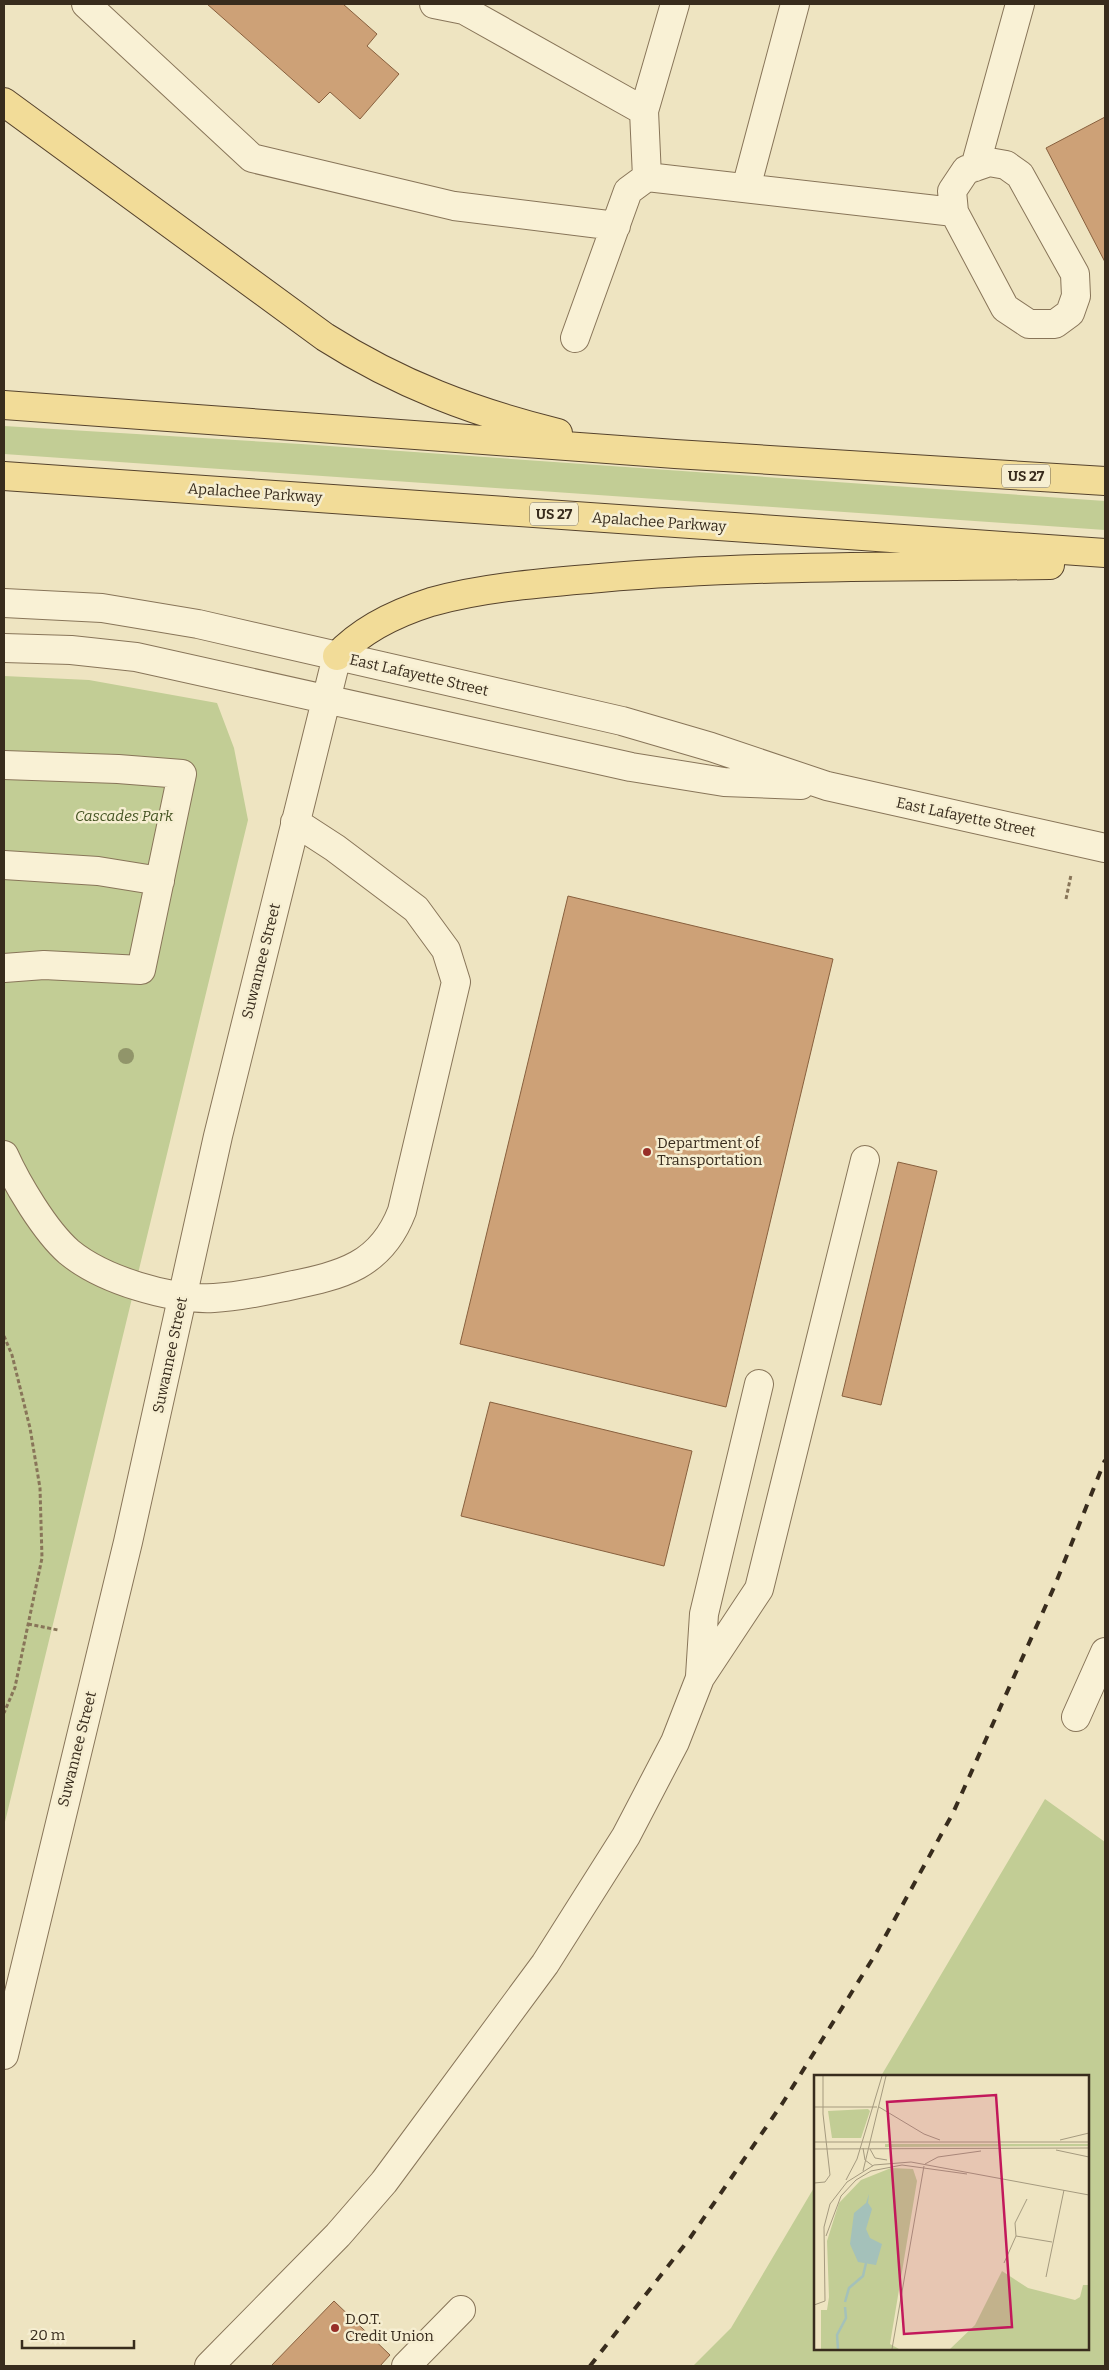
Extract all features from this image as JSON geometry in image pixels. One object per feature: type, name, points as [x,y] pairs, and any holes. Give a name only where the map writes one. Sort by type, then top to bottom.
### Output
[{"type":"main road","points":[[4,102],[325,337],[379,369],[433,394],[490,415],[600,442],[675,454]]},
{"type":"main road","name":"US 27","points":[[4,405],[675,454],[1105,482]]},
{"type":"main road","name":"Apalachee Parkway","points":[[4,476],[1105,552]]},
{"type":"main road","points":[[337,656],[361,634],[411,609],[454,596],[537,584],[636,574],[733,570],[1105,564]]},
{"type":"street","points":[[86,4],[252,158],[454,206],[616,226]]},
{"type":"street","points":[[434,4],[464,10],[644,111]]},
{"type":"street","points":[[647,177],[644,111],[675,4]]},
{"type":"street","points":[[746,188],[795,4]]},
{"type":"street","points":[[975,167],[1020,4]]},
{"type":"street","points":[[989,162],[1006,165],[1020,175],[1074,274],[1076,296],[1070,313],[1055,324],[1029,324],[1005,308],[954,212],[952,191],[966,170],[975,167],[989,162]]},
{"type":"street","points":[[575,338],[628,191],[647,177],[954,212]]},
{"type":"street","name":"East Lafayette Street","points":[[4,599],[17,603],[102,608],[165,617],[640,726],[711,747],[827,786],[1105,848]]},
{"type":"street","name":"East Lafayette Street","points":[[4,648],[79,651],[136,657],[676,776],[772,785],[827,786]]},
{"type":"street","name":"Suwannee Street","points":[[4,2055],[128,1542],[218,1136],[337,656]]},
{"type":"street","points":[[4,765],[118,769],[182,774],[142,970],[44,965],[4,968]]},
{"type":"street","points":[[4,1155],[12,1173],[44,1224],[69,1252],[106,1274],[140,1286],[183,1296],[214,1298],[238,1295],[282,1288],[339,1274],[364,1262],[381,1248],[394,1231],[402,1211],[456,982],[446,950],[416,909],[335,848],[295,822]]},
{"type":"street","points":[[4,866],[98,871],[160,880]]},
{"type":"street","points":[[209,2366],[338,2235],[384,2182],[545,1964],[626,1836],[675,1742],[700,1678],[759,1589],[865,1160]]},
{"type":"street","points":[[700,1678],[704,1614],[759,1384]]},
{"type":"street","points":[[1076,1717],[1105,1652]]},
{"type":"street","points":[[406,2366],[461,2310]]},
{"type":"path","points":[[1066,899],[1072,871]]},
{"type":"path","points":[[4,1336],[12,1355],[30,1428],[40,1488],[42,1558],[15,1687],[4,1713]]},
{"type":"path","points":[[28,1624],[58,1630]]},
{"type":"green space","points":[[4,426],[301,444],[1105,501],[1105,530],[4,454]]},
{"type":"green space","name":"Cascades Park","points":[[4,676],[89,680],[217,703],[234,748],[248,820],[4,1826]]},
{"type":"green space","points":[[1045,1799],[1105,1842],[1105,2366],[693,2366],[731,2328],[814,2188],[814,2350],[1089,2350],[1089,2075],[882,2075]]},
{"type":"building","points":[[207,4],[343,4],[377,34],[367,46],[399,74],[360,119],[330,92],[319,103]]},
{"type":"building","points":[[1105,117],[1105,262],[1046,148]]},
{"type":"building","name":"Department of Transportation","points":[[568,896],[833,959],[726,1407],[460,1344]]},
{"type":"building","points":[[898,1162],[937,1171],[881,1405],[842,1396]]},
{"type":"building","points":[[490,1402],[692,1451],[664,1566],[461,1516]]},
{"type":"building","name":"D.O.T. Credit Union","points":[[334,2301],[390,2355],[380,2366],[271,2366]]},
{"type":"railway","points":[[590,2366],[690,2238],[782,2104],[875,1955],[953,1813],[1055,1585],[1105,1460]]},
{"type":"place","name":"Department of Transportation","points":[[647,1152]]},
{"type":"place","name":"D.O.T. Credit Union","points":[[335,2328]]}]
